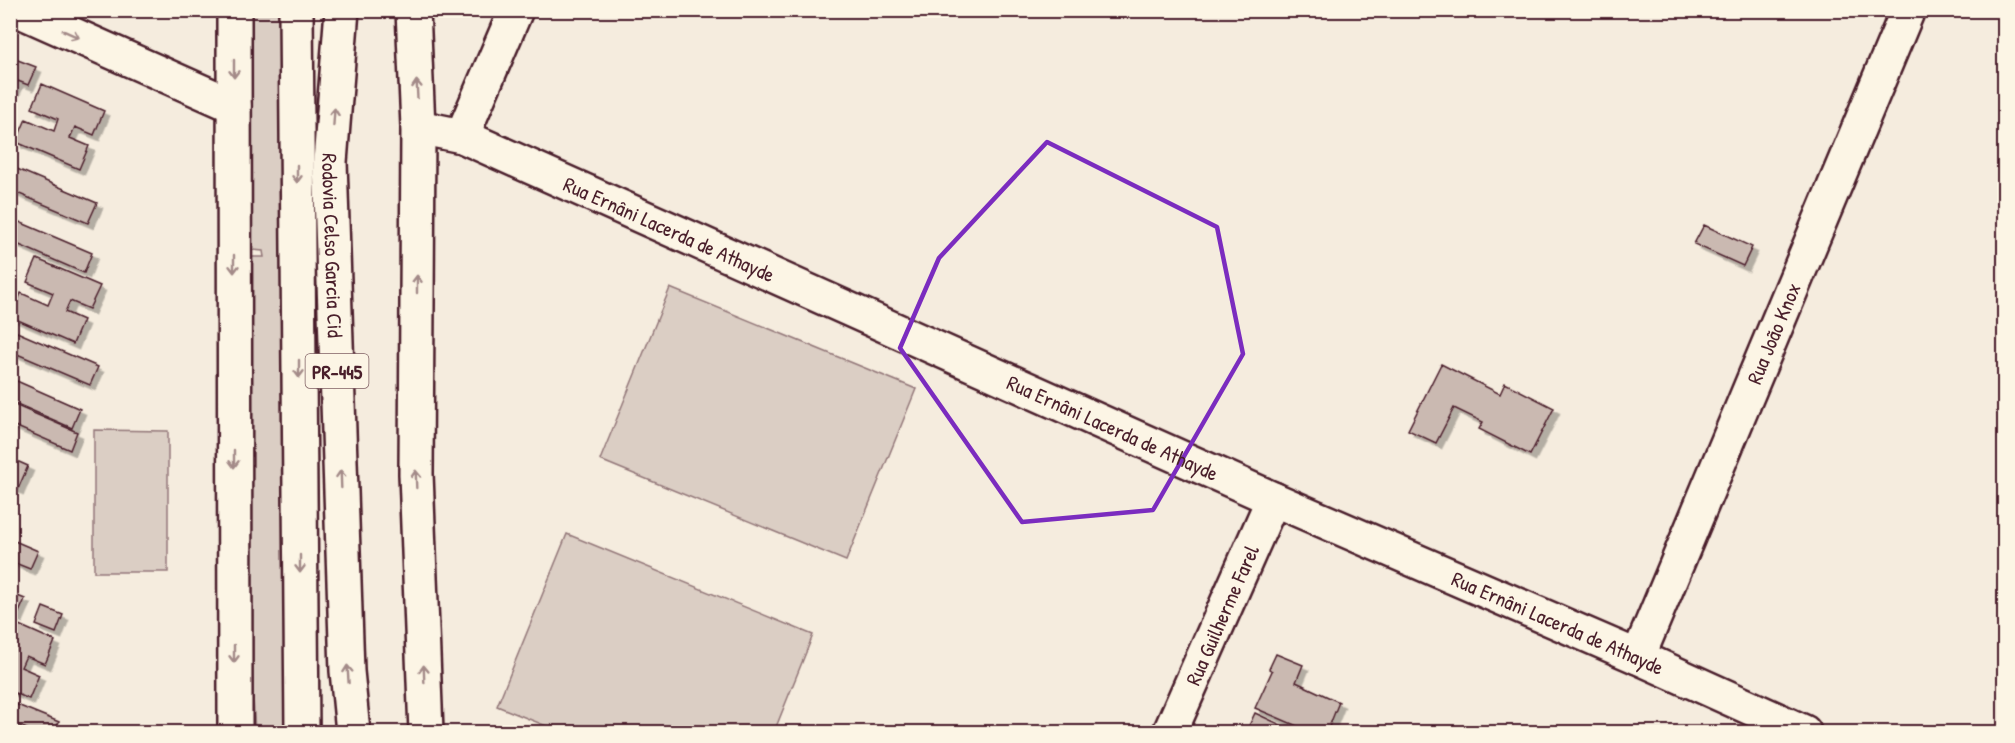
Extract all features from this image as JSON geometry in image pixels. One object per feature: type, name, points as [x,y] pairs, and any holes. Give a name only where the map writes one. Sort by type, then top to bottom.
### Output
[{"type":"main road","points":[[18,10],[234,106]]},
{"type":"main road","points":[[230,726],[234,10]]},
{"type":"main road","name":"Rodovia Celso Garcia Cid","points":[[296,10],[302,732]]},
{"type":"main road","name":"Rodovia Celso Garcia Cid","points":[[342,10],[330,162],[347,671],[353,732]]},
{"type":"main road","points":[[413,10],[418,127],[416,474],[426,732]]},
{"type":"main road","points":[[462,136],[516,10]]},
{"type":"main road","name":"Rua João Knox","points":[[1638,657],[1908,10]]},
{"type":"main road","name":"Rua Ernâni Lacerda de Athayde","points":[[418,127],[462,136],[1273,499],[1638,657],[1804,732]]},
{"type":"main road","name":"Rua Guilherme Farel","points":[[1170,732],[1273,499]]},
{"type":"highlighted area","points":[[1047,142],[1217,227],[1243,354],[1153,510],[1022,522],[900,348],[939,258]]},
{"type":"shaded area","points":[[252,11],[292,11],[295,732],[255,732],[248,610],[248,261],[252,257],[264,257],[263,251],[253,250],[247,246]]},
{"type":"shaded area","points":[[670,288],[916,389],[846,561],[600,460]]},
{"type":"shaded area","points":[[94,430],[168,431],[168,572],[94,572]]},
{"type":"shaded area","points":[[567,534],[813,635],[774,732],[561,732],[497,706]]},
{"type":"building","points":[[10,57],[36,67],[28,85],[18,81],[10,98]]},
{"type":"building","points":[[42,84],[104,111],[94,135],[75,127],[70,138],[89,146],[79,169],[16,142],[26,119],[54,131],[58,119],[32,108]]},
{"type":"building","points":[[10,166],[97,203],[88,223],[10,190]]},
{"type":"building","points":[[10,218],[92,253],[84,273],[10,241]]},
{"type":"building","points":[[1704,225],[1752,247],[1743,266],[1694,244]]},
{"type":"building","points":[[37,259],[100,286],[89,309],[70,301],[65,312],[83,320],[73,344],[11,317],[21,293],[48,305],[53,293],[27,282]]},
{"type":"building","points":[[10,329],[98,367],[90,385],[10,351]]},
{"type":"building","points":[[1441,364],[1500,394],[1505,383],[1554,408],[1530,455],[1479,429],[1483,422],[1454,408],[1436,443],[1408,430]]},
{"type":"building","points":[[10,378],[80,409],[72,428],[10,401]]},
{"type":"building","points":[[10,403],[77,432],[70,450],[10,424]]},
{"type":"building","points":[[10,458],[28,466],[18,489],[10,486]]},
{"type":"building","points":[[10,539],[38,551],[30,569],[10,561]]},
{"type":"building","points":[[10,593],[25,599],[17,617],[10,614]]},
{"type":"building","points":[[43,607],[63,615],[56,633],[36,625]]},
{"type":"building","points":[[10,621],[55,641],[45,664],[26,656],[21,667],[39,675],[29,699],[10,691]]},
{"type":"building","points":[[1276,654],[1303,665],[1296,682],[1339,702],[1327,732],[1311,732],[1255,708],[1272,671],[1269,669]]},
{"type":"building","points":[[10,702],[59,722],[54,732],[34,732],[10,722]]},
{"type":"building","points":[[1255,713],[1296,732],[1246,732]]}]
